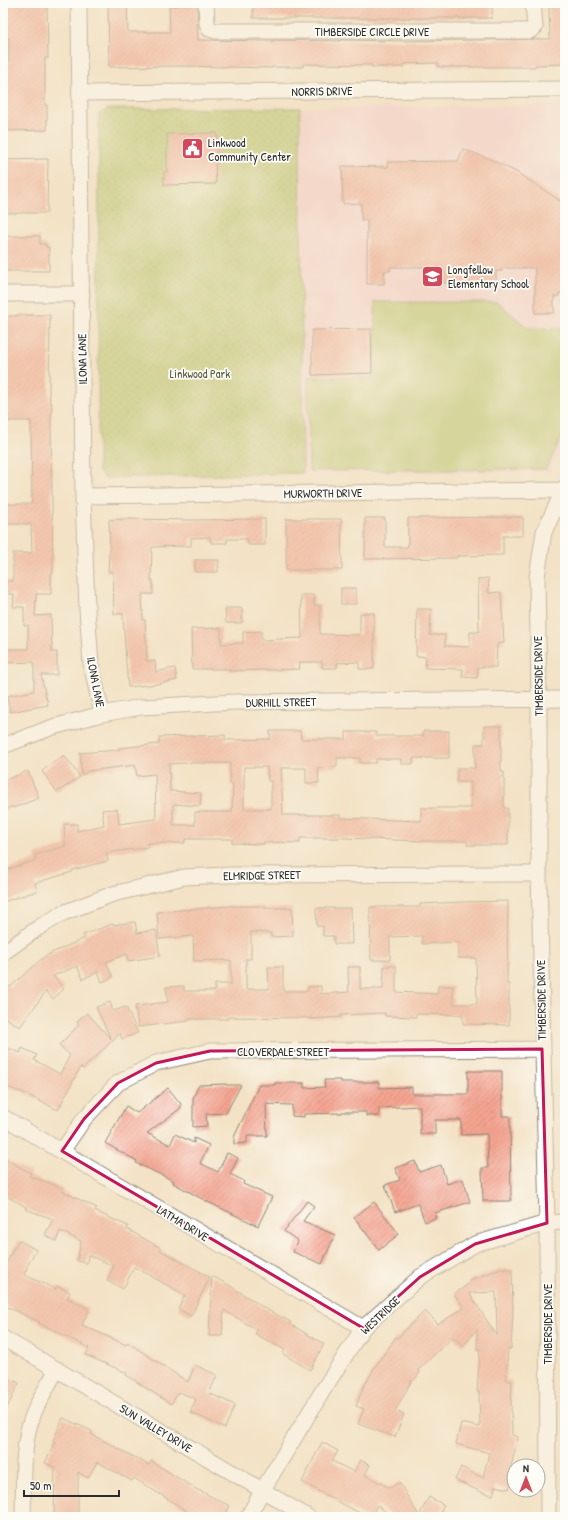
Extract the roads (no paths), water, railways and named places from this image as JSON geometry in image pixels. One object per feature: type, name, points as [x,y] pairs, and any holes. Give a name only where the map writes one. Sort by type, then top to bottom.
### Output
[{"type":"street","name":"ILONA LANE","points":[[79,3],[83,496],[87,609],[91,664],[102,714]]},
{"type":"street","name":"TIMBERSIDE CIRCLE DRIVE","points":[[206,3],[207,23],[210,29],[215,31],[530,31],[535,27],[533,3]]},
{"type":"street","name":"NORRIS DRIVE","points":[[80,92],[565,89]]},
{"type":"street","points":[[3,294],[82,294]]},
{"type":"street","name":"MURWORTH DRIVE","points":[[83,496],[564,489]]},
{"type":"street","name":"TIMBERSIDE DRIVE","points":[[548,1517],[547,1222],[539,874],[537,577],[544,532],[564,489]]},
{"type":"street","name":"DURHILL STREET","points":[[3,746],[53,727],[102,714],[141,707],[235,702],[565,698]]},
{"type":"street","name":"ELMRIDGE STREET","points":[[3,953],[62,913],[113,894],[184,877],[230,875],[539,874]]},
{"type":"street","name":"CLOVERDALE STREET","points":[[62,1151],[84,1119],[118,1083],[156,1063],[210,1051],[542,1049]]},
{"type":"street","name":"LATMA DRIVE","points":[[3,1117],[363,1328]]},
{"type":"street","name":"WESTRIDGE","points":[[248,1517],[262,1491],[325,1387],[363,1328],[420,1277],[475,1244],[547,1222],[565,1222]]},
{"type":"street","name":"SUN VALLEY DRIVE","points":[[3,1338],[308,1517]]},
{"type":"street","points":[[23,1517],[25,1454],[29,1430],[36,1408],[57,1369]]},
{"type":"place","name":"Linkwood Community Center","points":[[192,149]]},
{"type":"place","name":"Longfellow Elementary School","points":[[433,276]]},
{"type":"park label","name":"Linkwood Park","points":[[200,373]]}]
